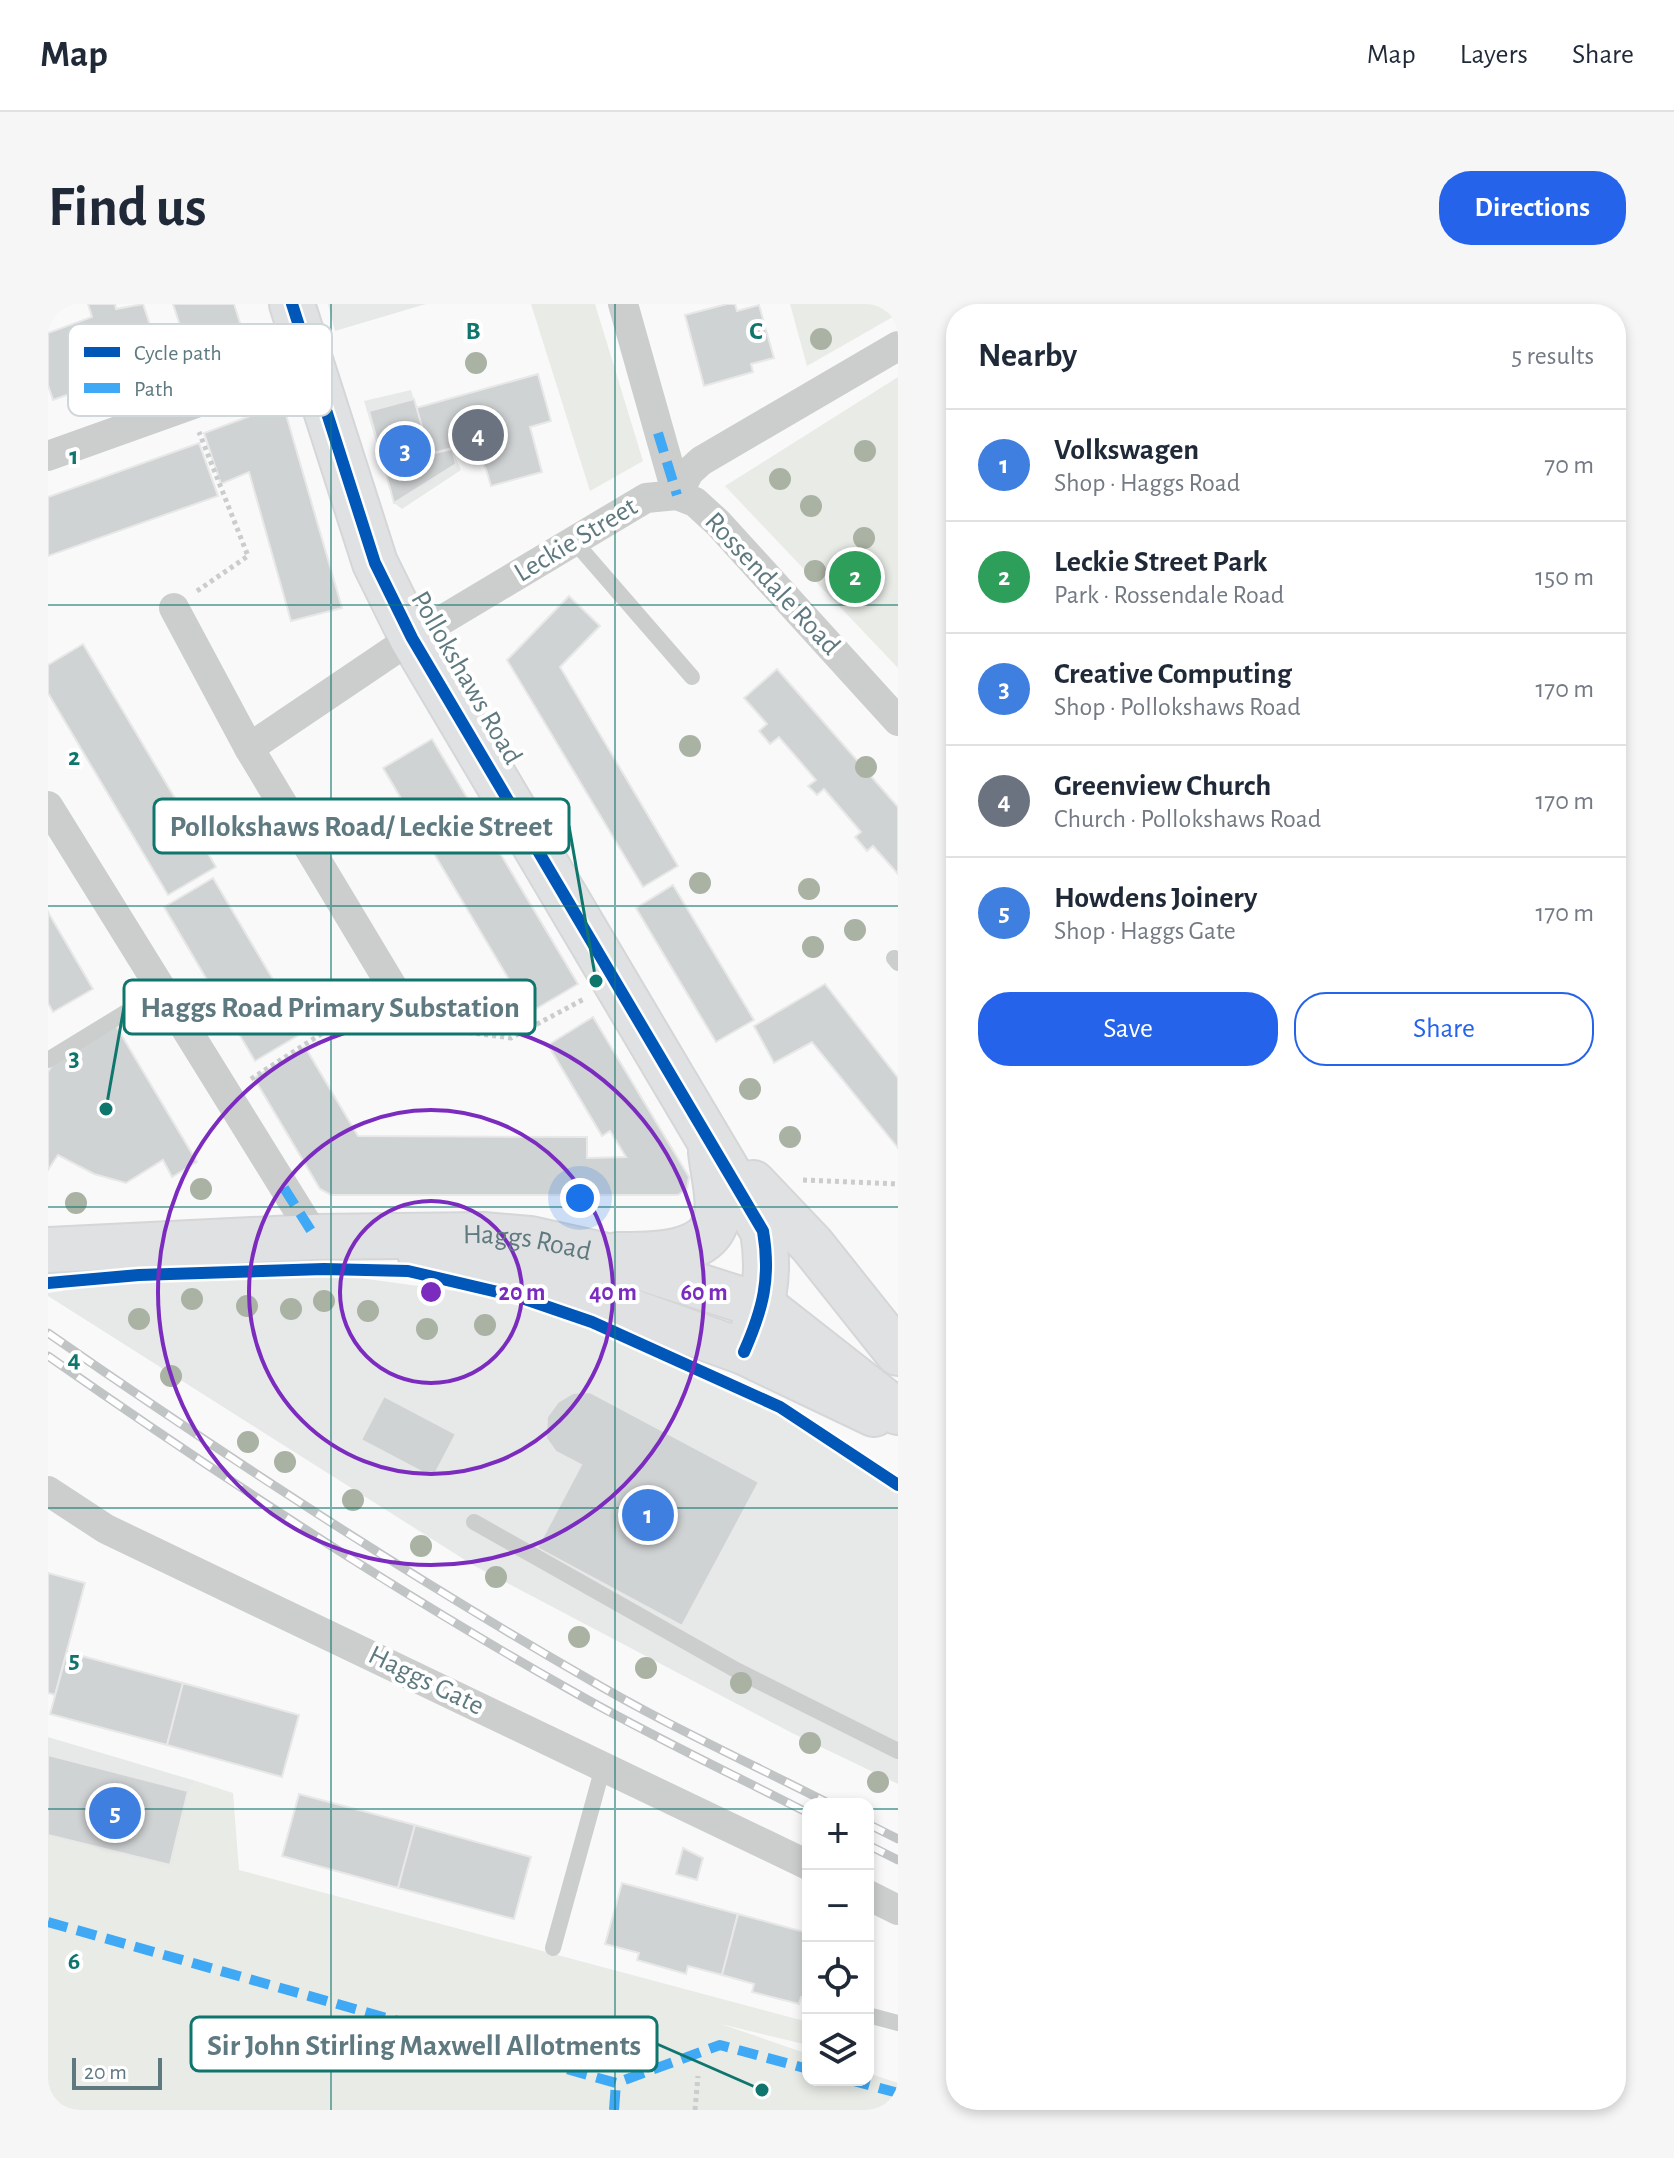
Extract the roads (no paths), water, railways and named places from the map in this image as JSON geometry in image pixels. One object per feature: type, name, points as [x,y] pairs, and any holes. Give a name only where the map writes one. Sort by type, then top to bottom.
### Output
[{"type":"main road","name":"Pollokshaws Road","points":[[292,304],[297,324]]},
{"type":"main road","name":"Pollokshaws Road","points":[[326,416],[375,563],[412,638],[763,1231],[767,1254],[764,1307],[744,1352]]},
{"type":"main road","points":[[602,1255],[654,1255],[703,1239],[717,1218],[710,1138]]},
{"type":"main road","points":[[710,1138],[812,1245],[898,1353]]},
{"type":"main road","name":"Haggs Road","points":[[48,1250],[333,1237],[483,1235],[530,1239],[602,1255],[764,1307],[898,1412]]},
{"type":"main road","name":"Haggs Road","points":[[333,1237],[577,1292],[744,1352]]},
{"type":"main road","points":[[744,1352],[898,1425]]},
{"type":"street","name":"Rossendale Road","points":[[623,304],[677,495],[695,502],[718,523],[898,721]]},
{"type":"street","name":"Leckie Street","points":[[249,748],[412,638],[646,498],[677,495],[689,472],[701,461],[898,346]]},
{"type":"street","points":[[48,456],[160,416]]},
{"type":"street","points":[[174,608],[249,748],[393,988]]},
{"type":"street","points":[[48,806],[284,1188],[333,1237]]},
{"type":"street","name":"Haggs Gate","points":[[48,1491],[106,1529],[802,1862]]},
{"type":"street","points":[[874,1898],[898,1910]]},
{"type":"lane","points":[[574,541],[692,677]]},
{"type":"lane","points":[[48,1060],[162,990]]},
{"type":"lane","points":[[474,1522],[736,1670],[898,1751]]},
{"type":"lane","points":[[553,1948],[603,1767]]},
{"type":"lane","points":[[874,2017],[898,2023]]},
{"type":"railway","points":[[48,1333],[179,1423],[446,1595],[643,1710],[818,1798]]},
{"type":"railway","points":[[48,1356],[371,1572],[601,1707],[802,1810]]},
{"type":"railway","points":[[874,1827],[898,1839]]},
{"type":"railway","points":[[874,1848],[898,1860]]},
{"type":"place","name":"Greenview Church","points":[[478,435]]},
{"type":"place","name":"Creative Computing","points":[[405,451]]},
{"type":"place","name":"Leckie Street Park","points":[[855,577]]},
{"type":"place","name":"Pollokshaws Road/ Leckie Street","points":[[596,981]]},
{"type":"place","name":"Haggs Road Primary Substation","points":[[106,1109]]},
{"type":"place","name":"Volkswagen","points":[[648,1515]]},
{"type":"place","name":"Howdens Joinery","points":[[115,1813]]},
{"type":"place","name":"Sir John Stirling Maxwell Allotments","points":[[762,2090]]}]
